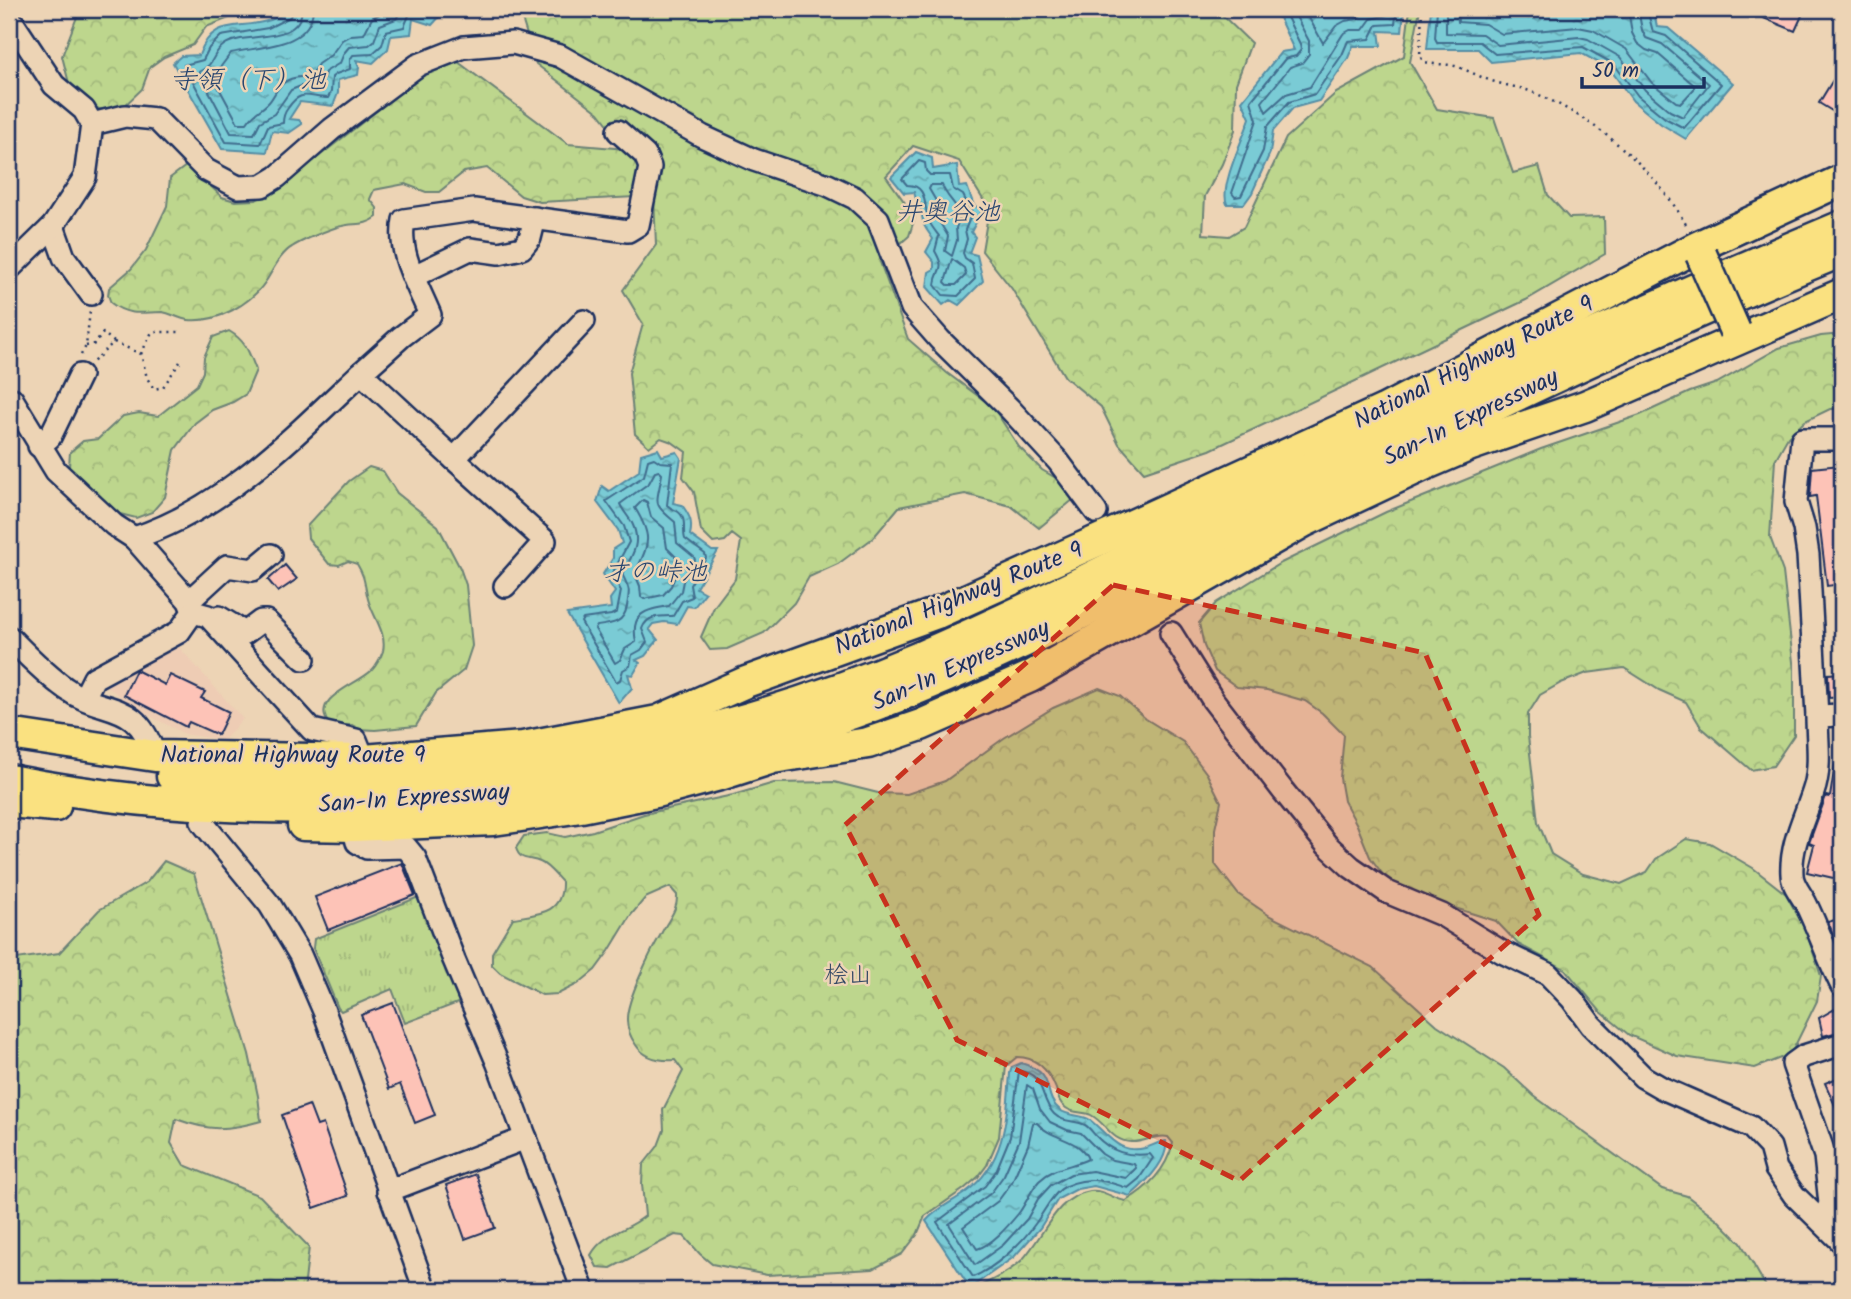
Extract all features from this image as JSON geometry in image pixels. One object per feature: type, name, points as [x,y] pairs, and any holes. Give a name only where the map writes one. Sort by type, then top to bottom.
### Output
[{"type":"highway","name":"National Highway Route 9","points":[[9,734],[155,756],[365,760],[523,747],[658,721],[746,682],[937,613],[1126,528],[1384,410],[1842,180]]},
{"type":"highway","points":[[1560,361],[1726,261],[1842,204]]},
{"type":"highway","name":"San-In Expressway","points":[[9,753],[120,771],[200,779],[287,782],[372,780],[458,775],[550,764],[734,721],[822,694],[913,660],[1336,469],[1842,226]]},
{"type":"highway","points":[[1699,250],[1736,335]]},
{"type":"highway","name":"San-In Expressway","points":[[1560,361],[1842,251]]},
{"type":"highway","points":[[1560,361],[1842,268]]},
{"type":"highway","points":[[773,758],[868,743],[934,719],[1030,677],[1303,522],[1471,445],[1585,405],[1736,335],[1842,294]]},
{"type":"highway","points":[[658,721],[828,668],[1011,600],[1336,469]]},
{"type":"highway","points":[[9,802],[202,822],[353,826],[492,820],[581,807],[656,792],[723,774],[874,725],[1010,669],[1138,599],[1336,469]]},
{"type":"highway","name":"San-In Expressway","points":[[9,780],[116,796],[201,804],[373,805],[461,799],[557,788],[653,770],[744,748],[833,720],[926,685],[1020,643],[1336,469]]},
{"type":"street","points":[[9,17],[54,85],[84,110],[92,124],[85,177],[53,226],[9,269]]},
{"type":"street","points":[[92,124],[125,116],[156,119],[206,170],[238,187],[262,186],[277,177],[332,129],[418,65],[464,47],[513,43],[560,56],[702,135],[754,160],[828,185],[855,198],[878,219],[912,308],[940,341],[1009,408],[1058,461],[1096,512]]},
{"type":"street","points":[[134,538],[162,527],[205,504],[255,469],[401,337],[430,315],[405,258],[404,220],[474,210],[628,231],[638,225],[650,166],[645,155],[618,131]]},
{"type":"street","points":[[414,276],[470,249],[499,253],[522,248],[530,238],[535,218]]},
{"type":"street","points":[[53,226],[64,257],[90,293]]},
{"type":"street","points":[[454,458],[584,321]]},
{"type":"street","points":[[39,446],[50,437],[78,370]]},
{"type":"street","points":[[361,373],[545,541],[505,586]]},
{"type":"street","points":[[10,400],[56,471],[114,525],[134,538],[197,610],[312,730],[356,740],[365,760]]},
{"type":"street","points":[[1842,439],[1802,439],[1796,502],[1808,555],[1818,768],[1815,786],[1800,827],[1791,871],[1793,881],[1842,986]]},
{"type":"street","points":[[84,698],[94,678],[178,632],[228,566],[253,570],[271,555]]},
{"type":"street","points":[[197,610],[220,617],[245,633],[261,621],[266,621],[304,659]]},
{"type":"street","points":[[1171,633],[1213,700],[1327,845],[1387,892],[1442,915],[1502,952],[1548,974],[1572,999],[1591,1025],[1643,1077],[1751,1127],[1770,1147],[1776,1169],[1794,1195],[1842,1242]]},
{"type":"street","points":[[9,637],[66,690],[133,717],[149,738],[155,756]]},
{"type":"street","points":[[1817,716],[1842,715]]},
{"type":"street","points":[[202,822],[270,905],[300,955],[324,1011],[425,1290]]},
{"type":"street","points":[[353,826],[357,842],[367,848],[406,847],[415,858],[583,1290]]},
{"type":"street","points":[[1822,1222],[1830,1204],[1825,1156],[1793,1064],[1804,1056],[1842,1044]]},
{"type":"street","points":[[388,1191],[526,1138]]},
{"type":"path","points":[[1422,9],[1420,48],[1423,61],[1431,65],[1453,65],[1494,82],[1531,91],[1576,114],[1611,141],[1666,193],[1699,250]]},
{"type":"path","points":[[78,370],[86,346],[90,293]]},
{"type":"path","points":[[179,332],[152,332],[141,354],[147,378],[155,389],[163,387],[180,362]]},
{"type":"path","points":[[86,346],[94,344],[103,334],[141,354]]},
{"type":"path","points":[[78,370],[114,342]]},
{"type":"highlighted area","points":[[1113,585],[1425,653],[1539,915],[1239,1181],[957,1040],[845,825]]},
{"type":"shaded area","points":[[174,645],[178,646],[243,719],[224,740],[185,734],[142,712],[106,686],[104,682]]},
{"type":"green space","points":[[80,9],[272,9],[234,16],[206,27],[193,45],[164,57],[150,67],[142,89],[119,111],[99,109],[71,91],[62,56]]},
{"type":"green space","points":[[519,9],[1219,9],[1251,43],[1236,84],[1235,130],[1222,164],[1205,196],[1203,234],[1229,236],[1244,227],[1286,138],[1336,93],[1404,56],[1410,9],[1420,9],[1410,62],[1437,109],[1494,118],[1513,173],[1539,166],[1548,195],[1569,218],[1604,217],[1605,254],[1526,300],[1210,450],[1144,472],[1119,444],[1101,407],[1065,377],[1012,289],[982,251],[989,209],[959,161],[913,146],[886,176],[915,217],[909,236],[880,262],[908,339],[947,373],[993,407],[1019,447],[1042,470],[1070,486],[1074,499],[1039,528],[1011,506],[965,494],[899,507],[873,538],[838,564],[809,577],[794,603],[764,633],[727,649],[710,650],[701,637],[714,607],[735,579],[741,541],[732,534],[725,541],[713,543],[701,531],[694,492],[683,477],[686,452],[661,438],[649,447],[635,434],[629,373],[643,324],[623,290],[656,245],[654,196],[540,202],[521,196],[487,168],[464,172],[439,192],[426,192],[405,184],[374,190],[370,199],[377,208],[377,217],[365,223],[331,229],[292,247],[281,257],[252,297],[221,315],[188,320],[162,312],[130,312],[111,303],[108,295],[109,288],[131,269],[146,250],[167,206],[170,178],[186,166],[222,197],[235,201],[256,200],[303,169],[420,77],[458,62],[568,144],[627,149],[599,113],[536,64]]},
{"type":"green space","points":[[229,331],[243,343],[256,370],[246,394],[212,410],[195,423],[175,450],[165,497],[152,512],[136,518],[120,514],[79,482],[69,467],[70,452],[83,441],[98,439],[123,416],[139,413],[158,416],[197,385],[203,372],[204,357],[213,337]]},
{"type":"green space","points":[[1842,334],[1842,409],[1830,409],[1805,421],[1788,437],[1775,460],[1770,537],[1783,572],[1794,671],[1794,735],[1773,766],[1751,770],[1701,727],[1686,702],[1659,690],[1624,668],[1587,673],[1561,683],[1540,695],[1528,714],[1538,822],[1551,854],[1583,874],[1621,884],[1647,872],[1656,859],[1686,839],[1710,843],[1753,868],[1786,894],[1806,931],[1821,976],[1817,1001],[1791,1054],[1755,1068],[1677,1056],[1629,1035],[1600,1011],[1565,969],[1518,944],[1496,921],[1390,884],[1370,857],[1344,801],[1340,778],[1344,735],[1322,713],[1305,701],[1267,690],[1237,687],[1215,671],[1204,646],[1199,623],[1216,603],[1279,564],[1386,512],[1541,449],[1640,415],[1717,383],[1779,348],[1821,336]]},
{"type":"green space","points":[[369,467],[383,471],[397,493],[438,526],[466,585],[472,646],[464,670],[436,693],[416,726],[375,730],[359,729],[352,725],[331,726],[325,716],[329,700],[374,668],[384,644],[357,564],[348,561],[339,565],[329,564],[308,538],[307,526],[349,481]]},
{"type":"green space","name":"桧山","points":[[1099,688],[1120,696],[1146,719],[1183,742],[1207,774],[1221,802],[1215,829],[1215,864],[1238,894],[1270,916],[1373,967],[1437,1025],[1504,1068],[1534,1096],[1662,1189],[1687,1196],[1717,1219],[1741,1243],[1768,1290],[971,1290],[998,1277],[1022,1260],[1059,1209],[1078,1195],[1095,1191],[1126,1201],[1134,1196],[1161,1170],[1173,1143],[1163,1136],[1136,1142],[1119,1139],[1091,1115],[1066,1108],[1060,1102],[1050,1076],[1041,1066],[1031,1059],[1017,1057],[1006,1066],[999,1137],[987,1165],[964,1189],[925,1216],[917,1235],[902,1254],[873,1269],[767,1275],[712,1264],[684,1236],[675,1235],[611,1268],[597,1267],[591,1255],[596,1247],[645,1216],[643,1165],[658,1146],[664,1130],[663,1110],[683,1071],[675,1060],[653,1058],[640,1050],[630,1034],[627,1020],[635,989],[674,910],[677,895],[670,887],[645,898],[595,970],[578,984],[558,994],[542,995],[500,973],[492,965],[492,953],[513,918],[547,911],[558,901],[561,893],[562,882],[549,868],[523,857],[518,852],[516,848],[524,836],[547,833],[565,837],[644,814],[733,795],[774,783],[834,782],[878,793],[907,794],[945,781],[1004,738],[1053,708]]},
{"type":"green space","points":[[164,861],[194,874],[249,1054],[261,1121],[238,1127],[218,1128],[198,1126],[176,1119],[171,1143],[184,1165],[260,1196],[309,1247],[304,1290],[9,1290],[9,960],[59,953],[99,910],[147,882]]},
{"type":"green space","points":[[421,896],[463,1001],[405,1023],[392,989],[341,1011],[313,948],[314,939]]},
{"type":"water","name":"寺領（下）池","points":[[292,9],[451,9],[432,25],[413,19],[411,34],[391,36],[388,49],[373,63],[356,60],[358,75],[338,80],[338,93],[333,106],[300,102],[289,119],[299,120],[302,124],[289,133],[272,131],[267,152],[222,149],[173,63],[181,56],[199,55],[211,35],[219,30],[270,20]]},
{"type":"water","points":[[1275,9],[1404,9],[1402,32],[1379,31],[1381,46],[1353,46],[1319,101],[1293,108],[1273,131],[1270,153],[1252,193],[1244,204],[1227,204],[1225,196],[1229,174],[1250,118],[1242,101],[1281,52],[1294,50]]},
{"type":"water","points":[[1431,9],[1655,9],[1657,27],[1668,28],[1733,83],[1686,139],[1661,124],[1633,101],[1610,69],[1581,53],[1491,62],[1478,49],[1427,49]]},
{"type":"water","name":"井奥谷池","points":[[916,152],[932,158],[933,169],[957,165],[959,187],[967,186],[974,206],[983,209],[971,232],[975,237],[969,253],[977,255],[983,281],[959,305],[950,300],[943,305],[927,287],[929,272],[934,269],[934,262],[926,252],[933,239],[924,225],[914,192],[904,193],[891,177]]},
{"type":"water","name":"才の峠池","points":[[658,449],[662,456],[677,452],[681,458],[673,503],[682,505],[687,512],[691,523],[690,535],[712,551],[718,551],[696,588],[705,593],[694,607],[687,606],[677,624],[664,622],[653,624],[649,629],[658,640],[645,656],[636,660],[640,663],[633,675],[628,674],[632,688],[619,703],[567,614],[611,608],[610,599],[615,592],[603,574],[613,558],[613,549],[622,543],[618,530],[597,502],[602,486],[609,491],[639,471],[641,454]]},
{"type":"water","points":[[1021,1063],[1033,1068],[1045,1078],[1054,1104],[1060,1110],[1090,1120],[1120,1146],[1136,1149],[1166,1141],[1166,1148],[1160,1164],[1130,1196],[1094,1186],[1077,1189],[1058,1199],[1040,1228],[1014,1257],[970,1288],[926,1221],[966,1192],[989,1168],[1002,1139],[1010,1073],[1012,1067]]},
{"type":"building","points":[[1742,9],[1805,9],[1795,31]]},
{"type":"building","points":[[1842,65],[1842,117],[1819,103]]},
{"type":"building","points":[[1840,465],[1842,584],[1827,586],[1816,496],[1810,497],[1812,468]]},
{"type":"building","points":[[285,565],[297,579],[278,592],[268,580]]},
{"type":"building","points":[[136,670],[165,685],[170,675],[205,692],[201,698],[229,712],[218,735],[189,722],[186,727],[124,695]]},
{"type":"building","points":[[1842,673],[1842,697],[1829,698],[1828,674]]},
{"type":"building","points":[[1835,765],[1842,765],[1842,880],[1807,872],[1814,845],[1809,843],[1826,796],[1830,797]]},
{"type":"building","points":[[402,863],[415,895],[328,930],[315,897]]},
{"type":"building","points":[[1842,918],[1842,955],[1828,922]]},
{"type":"building","points":[[393,1003],[435,1115],[415,1123],[400,1084],[389,1089],[361,1015]]},
{"type":"building","points":[[1842,1005],[1842,1031],[1823,1036],[1819,1018]]},
{"type":"building","points":[[1842,1076],[1842,1121],[1825,1083]]},
{"type":"building","points":[[309,1105],[317,1126],[323,1124],[348,1196],[314,1208],[282,1115]]},
{"type":"building","points":[[476,1174],[495,1228],[465,1239],[446,1185]]}]
